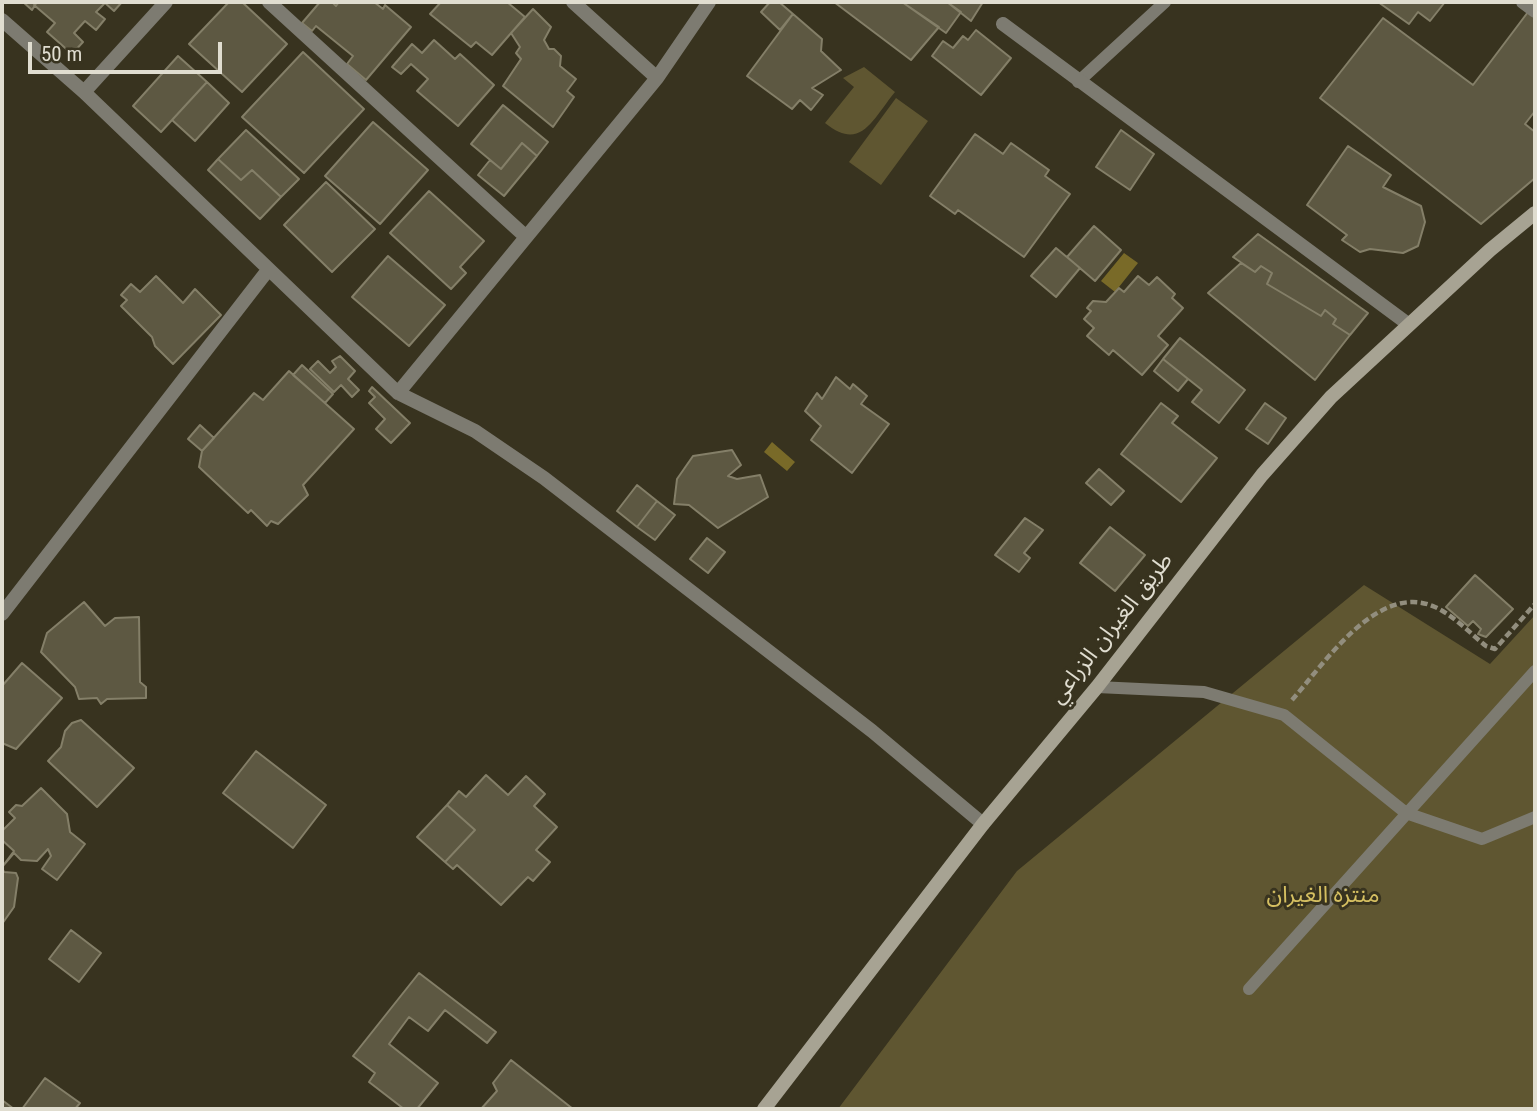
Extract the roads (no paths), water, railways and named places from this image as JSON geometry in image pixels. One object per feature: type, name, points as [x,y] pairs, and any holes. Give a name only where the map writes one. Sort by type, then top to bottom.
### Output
[{"type":"street","points":[[84,92],[166,2]]},
{"type":"street","points":[[269,2],[525,236]]},
{"type":"street","points":[[573,2],[657,78]]},
{"type":"street","points":[[398,393],[657,78],[709,2]]},
{"type":"street","points":[[1523,2],[1535,11]]},
{"type":"street","points":[[2,20],[84,92],[398,393],[475,431],[544,478],[872,731],[983,824]]},
{"type":"street","points":[[1003,24],[1408,324]]},
{"type":"street","name":"طريق الغيران الزراعي","points":[[764,1109],[983,824],[1097,687],[1262,475],[1331,397],[1408,324],[1535,214]]},
{"type":"street","points":[[2,614],[268,270]]},
{"type":"lane","points":[[1078,82],[1165,2]]},
{"type":"lane","points":[[1249,989],[1535,671]]},
{"type":"lane","points":[[1097,687],[1204,692],[1280,713],[1406,813],[1482,839],[1535,817]]},
{"type":"park label","name":"منتزه الغيران","points":[[1323,896]]}]
